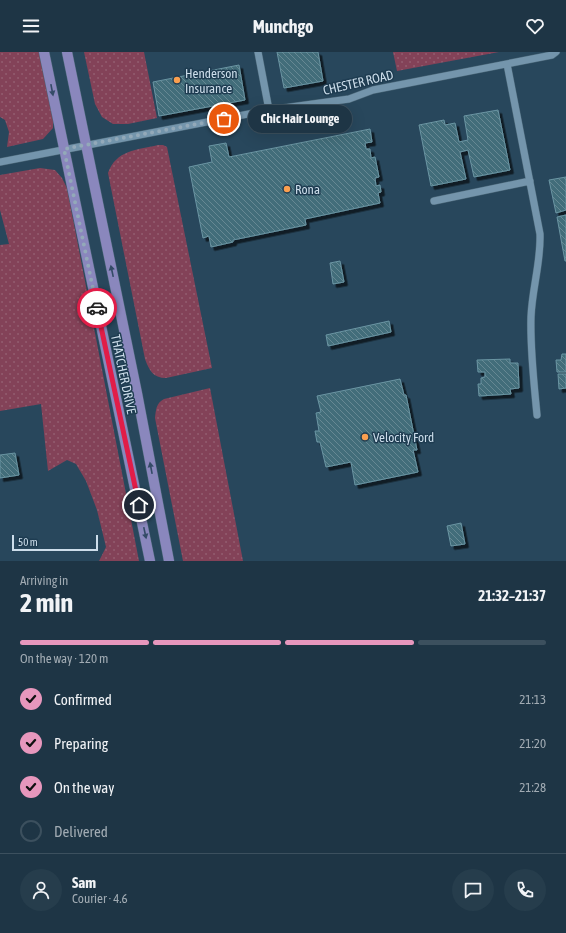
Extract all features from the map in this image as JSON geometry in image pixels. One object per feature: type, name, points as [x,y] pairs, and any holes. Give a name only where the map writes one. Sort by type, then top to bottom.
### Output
[{"type":"main road","name":"THATCHER DRIVE","points":[[44,52],[150,561]]},
{"type":"main road","name":"THATCHER DRIVE","points":[[67,52],[137,393],[168,561]]},
{"type":"street","points":[[258,52],[269,110]]},
{"type":"street","name":"CHESTER ROAD","points":[[0,162],[269,110],[349,99],[373,90],[552,55],[556,52]]},
{"type":"street","points":[[507,64],[540,241],[531,318],[537,415]]},
{"type":"street","points":[[434,201],[530,181]]},
{"type":"shaded area","points":[[0,52],[42,52],[53,119],[53,128],[43,139],[7,147],[9,132],[5,120],[0,117]]},
{"type":"shaded area","points":[[84,52],[144,52],[157,118],[128,124],[113,124],[102,117],[95,104]]},
{"type":"shaded area","points":[[393,52],[499,52],[397,71]]},
{"type":"shaded area","points":[[158,145],[167,147],[212,368],[166,378],[158,377],[152,373],[145,359],[108,173],[112,165],[122,155],[135,150]]},
{"type":"shaded area","points":[[40,168],[55,170],[62,178],[67,188],[139,561],[99,561],[106,547],[97,510],[86,481],[76,464],[67,460],[48,471],[41,404],[0,411],[0,245],[9,244],[0,210],[0,175]]},
{"type":"shaded area","points":[[210,388],[243,561],[183,561],[155,418],[158,405],[164,399]]},
{"type":"building","points":[[277,52],[318,52],[323,81],[284,88]]},
{"type":"building","points":[[239,65],[245,100],[159,116],[153,82]]},
{"type":"building","points":[[498,110],[510,170],[474,177],[468,150],[460,152],[466,179],[431,186],[419,125],[444,120],[445,125],[455,123],[459,142],[468,140],[464,116]]},
{"type":"building","name":"Rona","points":[[370,129],[372,142],[365,143],[366,149],[370,149],[371,158],[375,157],[379,177],[375,178],[376,186],[380,185],[381,192],[378,193],[380,203],[305,219],[306,225],[233,240],[233,242],[211,247],[209,236],[203,238],[189,167],[212,162],[209,146],[226,143],[229,157]]},
{"type":"building","points":[[566,177],[566,210],[556,213],[549,180]]},
{"type":"building","points":[[566,215],[566,261],[565,261],[557,217]]},
{"type":"building","points":[[340,261],[344,282],[333,284],[330,263]]},
{"type":"building","points":[[389,321],[391,332],[328,346],[326,335]]},
{"type":"building","points":[[562,354],[566,354],[566,372],[557,372],[556,360],[561,360]]},
{"type":"building","points":[[510,359],[510,363],[518,363],[519,388],[510,389],[511,394],[479,396],[478,384],[481,384],[481,378],[485,377],[485,372],[478,372],[477,360]]},
{"type":"building","points":[[558,374],[566,374],[566,388],[559,389]]},
{"type":"building","name":"Velocity Ford","points":[[400,379],[404,395],[406,395],[417,450],[413,450],[418,472],[355,485],[351,462],[326,467],[320,442],[317,442],[315,431],[319,431],[316,413],[321,412],[317,396]]},
{"type":"building","points":[[15,453],[19,475],[0,478],[0,455]]},
{"type":"building","points":[[461,523],[465,544],[451,546],[447,526]]},
{"type":"way so far","points":[[97,308],[64,149],[224,119]]},
{"type":"place","name":"Henderson Insurance","points":[[177,80]]},
{"type":"place","name":"Chic Hair Lounge","points":[[224,119]]},
{"type":"place","name":"Rona","points":[[287,189]]},
{"type":"place","name":"Velocity Ford","points":[[365,437]]},
{"type":"route","points":[[97,308],[139,505]]}]
